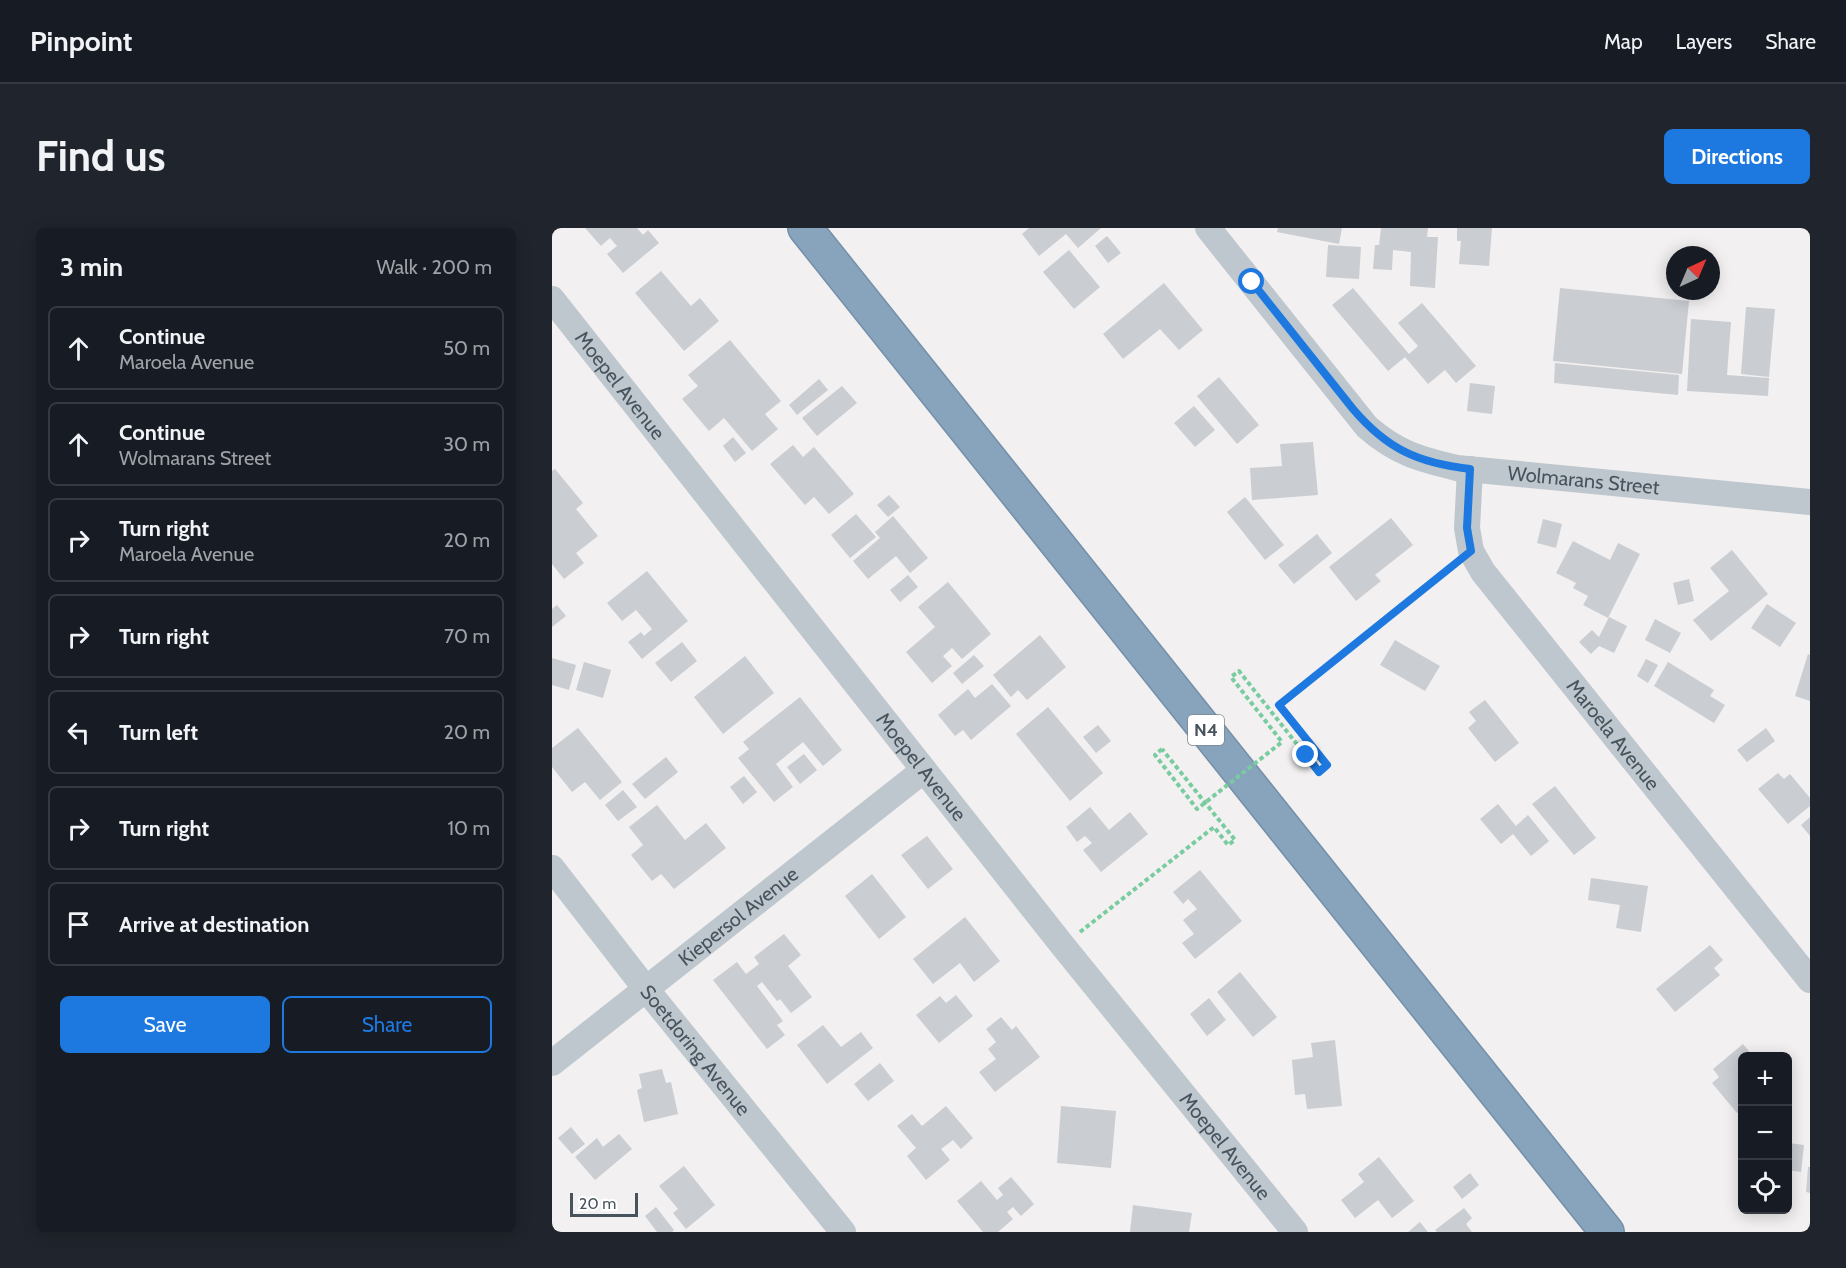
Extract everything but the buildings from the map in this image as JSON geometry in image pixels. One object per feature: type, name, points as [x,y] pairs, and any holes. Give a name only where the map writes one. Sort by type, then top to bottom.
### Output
[{"type":"highway","name":"N4","points":[[805,228],[1608,1232]]},
{"type":"street","name":"Wolmarans Street","points":[[1209,228],[1367,427],[1399,450],[1425,460],[1470,469],[1810,502]]},
{"type":"street","name":"Moepel Avenue","points":[[552,299],[1063,946],[1295,1232]]},
{"type":"street","name":"Maroela Avenue","points":[[1470,469],[1467,528],[1471,551],[1483,573],[1810,980]]},
{"type":"street","name":"Kiepersol Avenue","points":[[552,1063],[924,770]]},
{"type":"street","name":"Soetdoring Avenue","points":[[552,868],[646,989],[843,1232]]},
{"type":"path","points":[[1063,946],[1214,827],[1228,845],[1235,840],[1206,803],[1198,794],[1162,748],[1155,754],[1197,809],[1206,802],[1214,795],[1282,742],[1231,677],[1239,671],[1319,772],[1327,765],[1279,705],[1471,551]]},
{"type":"route","points":[[1252,282],[1367,427],[1399,450],[1425,460],[1470,469],[1467,528],[1471,551],[1279,705],[1327,765],[1319,772],[1306,755]]}]
